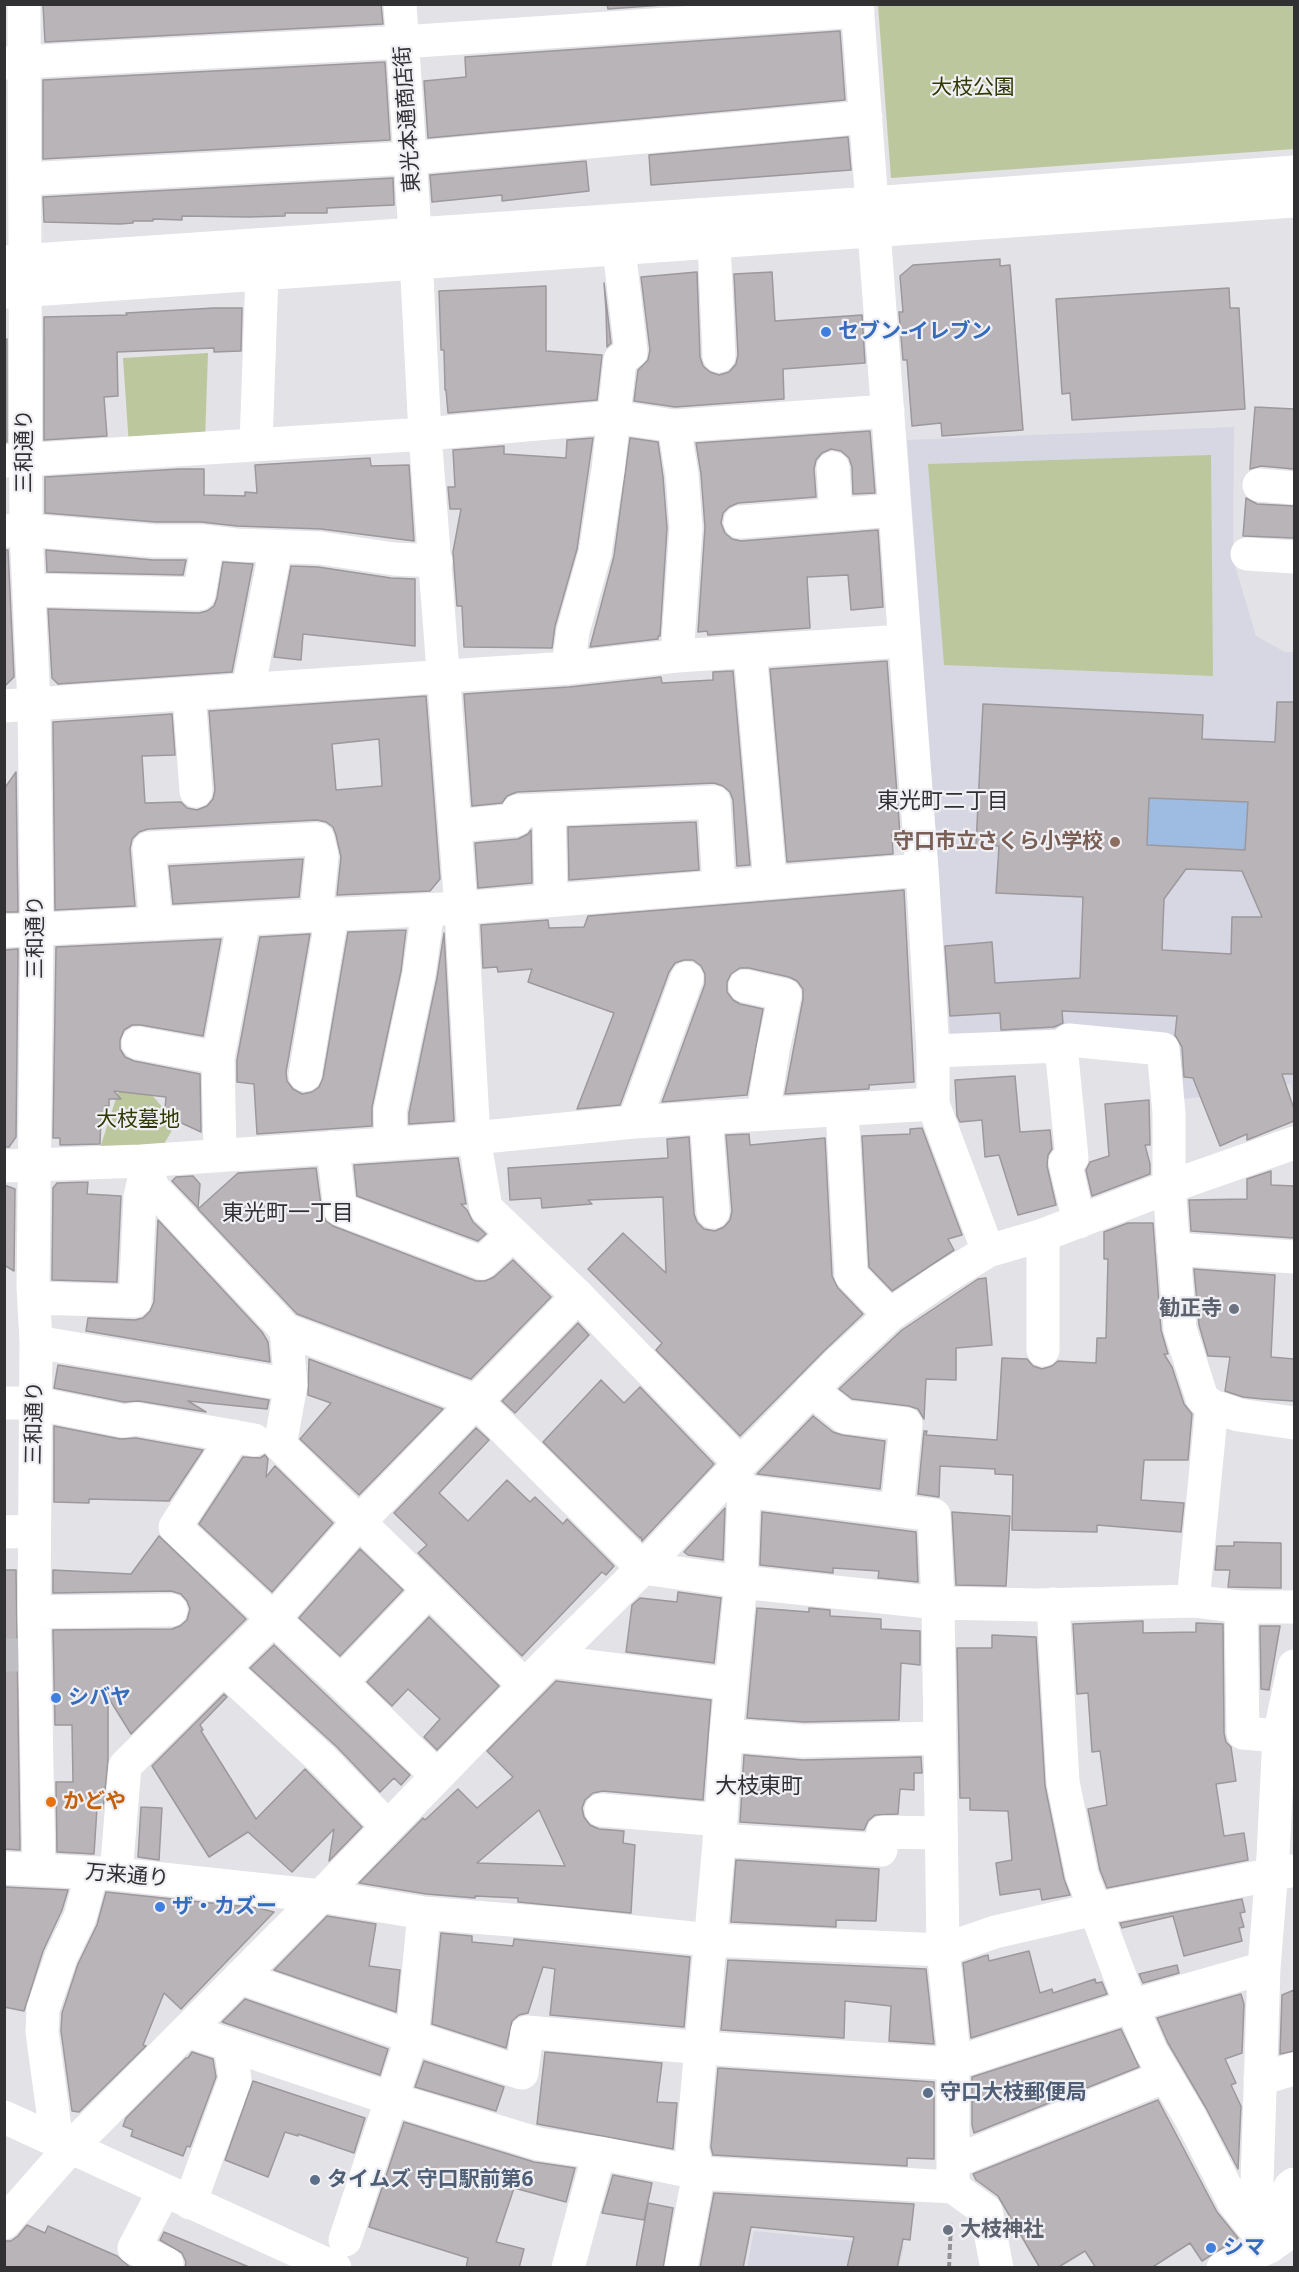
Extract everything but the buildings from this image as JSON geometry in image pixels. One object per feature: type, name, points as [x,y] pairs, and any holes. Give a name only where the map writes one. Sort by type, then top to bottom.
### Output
[{"type":"street","name":"三和通り","points":[[24,4],[14,63],[26,179],[15,276],[15,531],[29,591],[19,706],[37,930],[20,1166],[24,1291],[36,1342],[19,1403],[19,1532],[34,1612],[39,1870]]},
{"type":"street","name":"東光本通商店街","points":[[400,4],[425,434],[456,826],[474,1138],[486,1208],[578,1296],[739,1475]]},
{"type":"street","points":[[14,63],[402,42],[857,8],[922,870],[933,1051],[933,1104],[988,1251]]},
{"type":"street","points":[[26,179],[410,158],[866,117]]},
{"type":"street","points":[[15,276],[262,273],[415,248],[619,249],[714,242],[873,217],[1294,172]]},
{"type":"street","points":[[15,276],[873,217],[1294,201]]},
{"type":"street","points":[[714,242],[719,356]]},
{"type":"street","points":[[568,668],[573,631],[595,553],[615,417],[620,360],[631,352],[619,249]]},
{"type":"street","points":[[256,445],[262,273]]},
{"type":"street","points":[[15,461],[425,434],[615,417],[674,426],[888,411]]},
{"type":"street","points":[[674,426],[682,475],[686,528],[676,657]]},
{"type":"street","points":[[833,468],[836,515]]},
{"type":"street","points":[[1259,485],[1294,488]]},
{"type":"street","points":[[740,522],[895,510]]},
{"type":"street","points":[[15,531],[155,541],[320,548],[394,559],[436,561]]},
{"type":"street","points":[[29,591],[199,594],[208,542]]},
{"type":"street","points":[[248,690],[276,547]]},
{"type":"street","points":[[1247,554],[1294,557]]},
{"type":"street","points":[[19,706],[568,668],[750,651],[903,641]]},
{"type":"street","points":[[750,651],[770,881]]},
{"type":"street","points":[[189,694],[196,791]]},
{"type":"street","points":[[456,826],[516,820],[518,811],[714,802],[719,886]]},
{"type":"street","points":[[549,810],[551,900]]},
{"type":"street","points":[[156,924],[149,848],[318,839],[322,856],[324,915],[305,1075]]},
{"type":"street","points":[[4,931],[461,908],[922,870]]},
{"type":"street","points":[[391,1143],[390,1111],[419,975],[428,910]]},
{"type":"street","points":[[220,1155],[218,1058],[244,919]]},
{"type":"street","points":[[634,1122],[687,978]]},
{"type":"street","points":[[745,986],[785,995],[773,1050],[763,1114]]},
{"type":"street","points":[[138,1043],[218,1058]]},
{"type":"street","points":[[933,1051],[1065,1043],[1163,1049],[1169,1113],[1169,1187],[1180,1329],[1202,1398],[1212,1406],[1239,1415],[1294,1423]]},
{"type":"street","points":[[1065,1043],[1072,1158],[1065,1162],[1079,1222]]},
{"type":"street","points":[[20,1166],[144,1165],[220,1155],[474,1138],[634,1122],[933,1104]]},
{"type":"street","points":[[842,1109],[851,1275],[890,1315]]},
{"type":"street","points":[[706,1117],[713,1212]]},
{"type":"street","points":[[4,2223],[63,2145],[188,2031],[241,1978],[524,1685],[739,1475],[811,1390],[890,1315],[988,1251],[1044,1235],[1169,1187],[1294,1143]]},
{"type":"street","points":[[333,1147],[340,1209],[482,1263],[513,1234]]},
{"type":"street","points":[[24,1291],[135,1301],[140,1197],[144,1165]]},
{"type":"street","points":[[144,1165],[154,1188],[286,1330],[476,1401],[642,1568],[741,1582],[938,1603],[1053,1605],[1193,1601],[1241,1607],[1294,1607]]},
{"type":"street","points":[[1043,1350],[1044,1235]]},
{"type":"street","points":[[1173,1250],[1294,1257]]},
{"type":"street","points":[[63,2145],[42,2032],[43,2009],[60,1957],[104,1874],[125,1766],[274,1618],[359,1522],[578,1296]]},
{"type":"street","points":[[280,1445],[291,1385],[286,1330]]},
{"type":"street","points":[[36,1342],[291,1385]]},
{"type":"street","points":[[811,1390],[845,1417],[906,1424],[897,1510]]},
{"type":"street","points":[[19,1403],[124,1421],[136,1419],[280,1445],[524,1685]]},
{"type":"street","points":[[1193,1601],[1212,1406]]},
{"type":"street","points":[[234,1436],[175,1527],[274,1618],[437,1776]]},
{"type":"street","points":[[739,1475],[897,1510],[934,1515],[938,1603],[943,1950],[953,2045],[953,2175],[986,2211],[997,2268]]},
{"type":"street","points":[[681,2268],[699,2173],[693,2149],[726,1735],[741,1582],[739,1475]]},
{"type":"street","points":[[341,1682],[429,1590]]},
{"type":"street","points":[[1053,1605],[1063,1782],[1082,1875],[1150,2051],[1190,2117],[1234,2203],[1280,2248]]},
{"type":"street","points":[[1241,1607],[1243,1733],[1279,1736]]},
{"type":"street","points":[[34,1612],[171,1610]]},
{"type":"street","points":[[549,1660],[731,1684]]},
{"type":"street","points":[[1280,2248],[1257,2183],[1264,1968],[1282,1873],[1273,1856],[1279,1736],[1294,1666]]},
{"type":"street","points":[[223,1668],[324,1761],[388,1827]]},
{"type":"street","points":[[726,1735],[803,1741],[940,1738]]},
{"type":"street","points":[[602,1810],[720,1830],[880,1850],[883,1832],[941,1833]]},
{"type":"street","name":"万来通り","points":[[4,1868],[104,1874],[321,1896],[424,1913],[560,1924],[710,1940],[943,1950]]},
{"type":"street","points":[[943,1950],[995,1932],[1095,1909],[1282,1873]]},
{"type":"street","points":[[4,2117],[177,2197],[340,2254],[412,2037],[424,1913]]},
{"type":"street","points":[[241,1978],[522,2073],[527,2032],[702,2048],[952,2064],[1131,2006],[1264,1968]]},
{"type":"street","points":[[188,2031],[392,2099],[539,2144],[599,2153],[699,2173],[953,2175],[1166,2076]]},
{"type":"street","points":[[165,2268],[167,2264],[134,2248],[177,2197],[236,2079],[230,2046]]},
{"type":"street","points":[[1260,2079],[1294,2069]]},
{"type":"street","points":[[568,2268],[599,2153]]},
{"type":"street","points":[[1280,2248],[1290,2187],[1294,2184]]},
{"type":"street","points":[[1223,2268],[1280,2248]]},
{"type":"path","points":[[949,2268],[953,2175]]},
{"type":"shaded area","name":"守口市立さくら小学校","points":[[1234,427],[1233,559],[1256,636],[1285,652],[1294,652],[1294,1096],[1290,1084],[1177,1100],[1169,1045],[951,1046],[907,440]]},
{"type":"shaded area","points":[[754,2231],[904,2246],[899,2267],[747,2268]]},
{"type":"green space","name":"大枝公園","points":[[878,5],[1294,5],[1294,149],[891,178]]},
{"type":"green space","points":[[208,353],[205,440],[129,446],[123,358]]},
{"type":"green space","points":[[1211,455],[1213,676],[944,665],[928,464]]},
{"type":"green space","name":"大枝墓地","points":[[125,1071],[132,1072],[176,1123],[163,1146],[100,1148]]},
{"type":"water","points":[[1149,798],[1248,802],[1245,850],[1147,845]]},
{"type":"tunnel","points":[[4,1655],[34,1655]]},
{"type":"place","name":"セブン-イレブン","points":[[826,332]]},
{"type":"place","name":"守口市立さくら小学校","points":[[1115,842]]},
{"type":"place","name":"勧正寺","points":[[1234,1309]]},
{"type":"place","name":"シバヤ","points":[[56,1698]]},
{"type":"place","name":"かどや","points":[[51,1802]]},
{"type":"place","name":"ザ・カズー","points":[[160,1907]]},
{"type":"place","name":"守口大枝郵便局","points":[[928,2093]]},
{"type":"place","name":"タイムズ 守口駅前第6","points":[[315,2180]]},
{"type":"place","name":"大枝神社","points":[[948,2230]]},
{"type":"place","name":"シマ","points":[[1211,2248]]},
{"type":"district","name":"東光町二丁目","points":[[943,802]]},
{"type":"district","name":"東光町一丁目","points":[[288,1214]]},
{"type":"district","name":"大枝東町","points":[[759,1787]]}]
